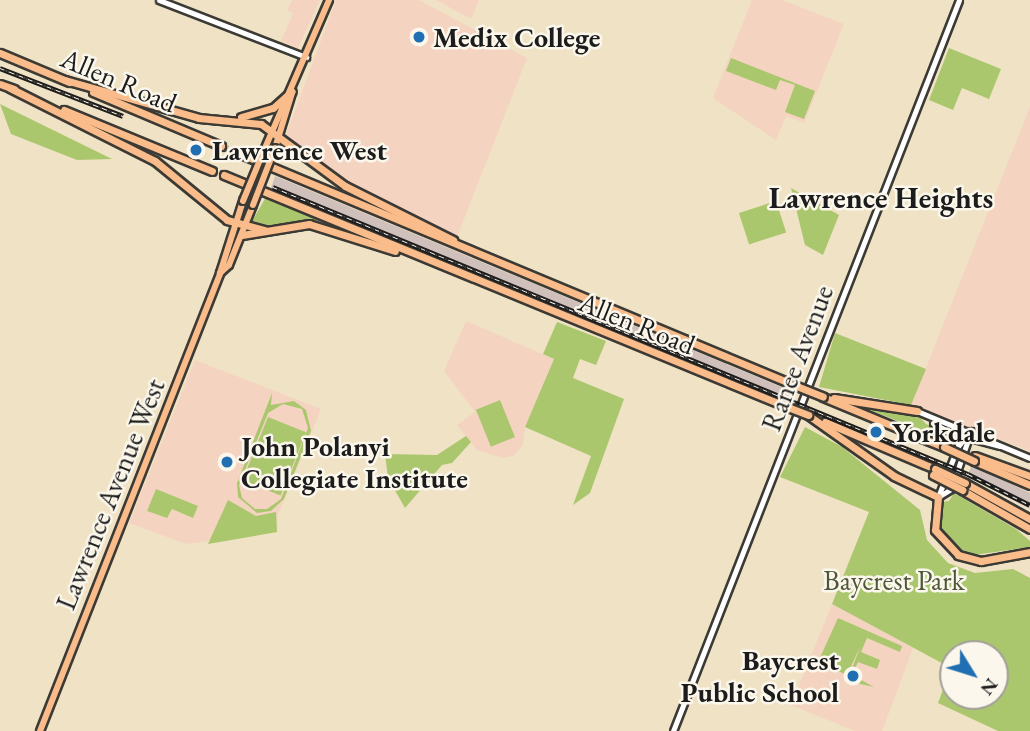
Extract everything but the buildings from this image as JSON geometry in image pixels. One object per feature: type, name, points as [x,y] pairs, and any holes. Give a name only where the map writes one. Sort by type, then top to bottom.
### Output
[{"type":"highway","name":"Allen Road","points":[[0,53],[221,146]]},
{"type":"highway","points":[[65,80],[199,118],[256,122],[345,186],[464,245],[467,251]]},
{"type":"highway","name":"Allen Road","points":[[0,84],[212,170]]},
{"type":"highway","points":[[10,88],[155,161],[235,222],[265,230]]},
{"type":"highway","points":[[229,119],[265,112],[292,91]]},
{"type":"highway","name":"Allen Road","points":[[236,152],[467,251],[974,458],[1030,485]]},
{"type":"highway","name":"Allen Road","points":[[224,175],[808,415],[885,448],[1030,519]]},
{"type":"highway","points":[[242,235],[309,225],[326,228],[459,272]]},
{"type":"highway","points":[[823,397],[917,411]]},
{"type":"highway","points":[[808,415],[894,476],[938,497],[934,524],[948,548],[974,561],[1030,554]]},
{"type":"highway","points":[[974,458],[1030,476]]},
{"type":"highway","points":[[964,487],[1030,530]]},
{"type":"main road","name":"Lawrence Avenue West","points":[[40,731],[220,273],[243,201],[329,0]]},
{"type":"main road","name":"Lawrence Avenue West","points":[[220,273],[229,265],[242,235],[280,137],[292,91]]},
{"type":"street","points":[[159,0],[306,57]]},
{"type":"street","name":"Ranee Avenue","points":[[673,731],[959,0]]},
{"type":"street","points":[[917,411],[1030,458]]},
{"type":"street","points":[[933,423],[955,435],[958,446]]},
{"type":"street","points":[[938,497],[958,446],[971,435]]},
{"type":"street","points":[[938,497],[950,492],[971,435]]},
{"type":"shaded area","points":[[292,0],[320,0],[298,48],[281,41],[293,13],[287,10]]},
{"type":"shaded area","points":[[336,0],[419,0],[527,58],[457,237],[355,187],[286,135]]},
{"type":"shaded area","points":[[436,0],[479,0],[471,19]]},
{"type":"shaded area","points":[[752,0],[782,0],[844,24],[804,123],[786,116],[776,140],[713,98]]},
{"type":"shaded area","points":[[1030,107],[1030,451],[911,405]]},
{"type":"shaded area","points":[[275,176],[791,391],[788,400],[271,188]]},
{"type":"shaded area","points":[[466,321],[554,359],[525,427],[523,445],[513,456],[503,458],[477,450],[457,425],[475,412],[444,371]]},
{"type":"shaded area","name":"John Polanyi Collegiate Institute","points":[[195,360],[321,409],[278,515],[277,532],[186,544],[129,523]]},
{"type":"shaded area","points":[[972,465],[1030,493],[1030,509],[967,476]]},
{"type":"shaded area","name":"Baycrest Public School","points":[[832,604],[913,648],[882,731],[855,731],[791,705]]},
{"type":"green space","points":[[949,48],[1001,69],[989,99],[962,88],[953,110],[929,100]]},
{"type":"green space","points":[[731,58],[815,91],[804,119],[785,112],[795,85],[780,80],[776,90],[726,71]]},
{"type":"green space","points":[[0,104],[112,159],[77,160],[11,134]]},
{"type":"green space","points":[[791,188],[839,215],[823,255],[805,245]]},
{"type":"green space","points":[[266,197],[323,220],[258,226],[251,223]]},
{"type":"green space","points":[[776,201],[786,232],[749,244],[739,213]]},
{"type":"green space","points":[[557,322],[606,341],[596,365],[580,359],[573,378],[624,399],[590,493],[573,505],[591,456],[525,427],[554,359],[543,354]]},
{"type":"green space","points":[[835,333],[926,369],[911,405],[819,387]]},
{"type":"green space","points":[[272,393],[271,405],[294,401],[306,410],[311,431],[284,499],[271,511],[257,513],[238,497],[237,483]],"holes":[[[283,404],[302,409],[308,428],[281,499],[267,509],[255,509],[242,498],[239,485],[268,413]]]},
{"type":"green space","points":[[500,400],[515,437],[491,447],[476,410]]},
{"type":"green space","points":[[860,406],[916,413],[926,424],[951,434],[948,441]]},
{"type":"green space","points":[[268,417],[306,432],[281,495],[243,480]]},
{"type":"green space","name":"Baycrest Park","points":[[805,427],[842,447],[920,510],[927,540],[948,563],[975,573],[1013,569],[1030,578],[1030,731],[998,731],[953,710],[1009,710],[1009,640],[939,640],[939,662],[832,604],[869,512],[780,477]]},
{"type":"green space","points":[[466,436],[471,442],[452,463],[442,465],[405,508],[388,478],[385,454],[437,455]]},
{"type":"green space","points":[[156,489],[198,506],[193,518],[172,509],[167,518],[147,511]]},
{"type":"green space","points":[[954,493],[1016,529],[1030,541],[1030,547],[974,555],[957,548],[943,531],[939,515],[941,502],[949,501]]},
{"type":"green space","points":[[228,500],[256,516],[276,512],[277,532],[208,544]]},
{"type":"green space","points":[[838,618],[902,646],[900,652],[867,638],[861,652],[880,660],[877,669],[858,662],[852,675],[874,687],[847,681],[861,645],[847,675],[818,662]]},
{"type":"tunnel","points":[[221,146],[236,152]]},
{"type":"railway","points":[[0,68],[123,116]]},
{"type":"railway","points":[[273,187],[968,474],[1030,505]]},
{"type":"place","name":"Medix College","points":[[419,37]]},
{"type":"place","name":"Lawrence West","points":[[196,150]]},
{"type":"place","name":"Yorkdale","points":[[876,432]]},
{"type":"place","name":"John Polanyi Collegiate Institute","points":[[227,462]]},
{"type":"place","name":"Baycrest Public School","points":[[853,676]]},
{"type":"district","name":"Lawrence Heights","points":[[881,198]]}]
